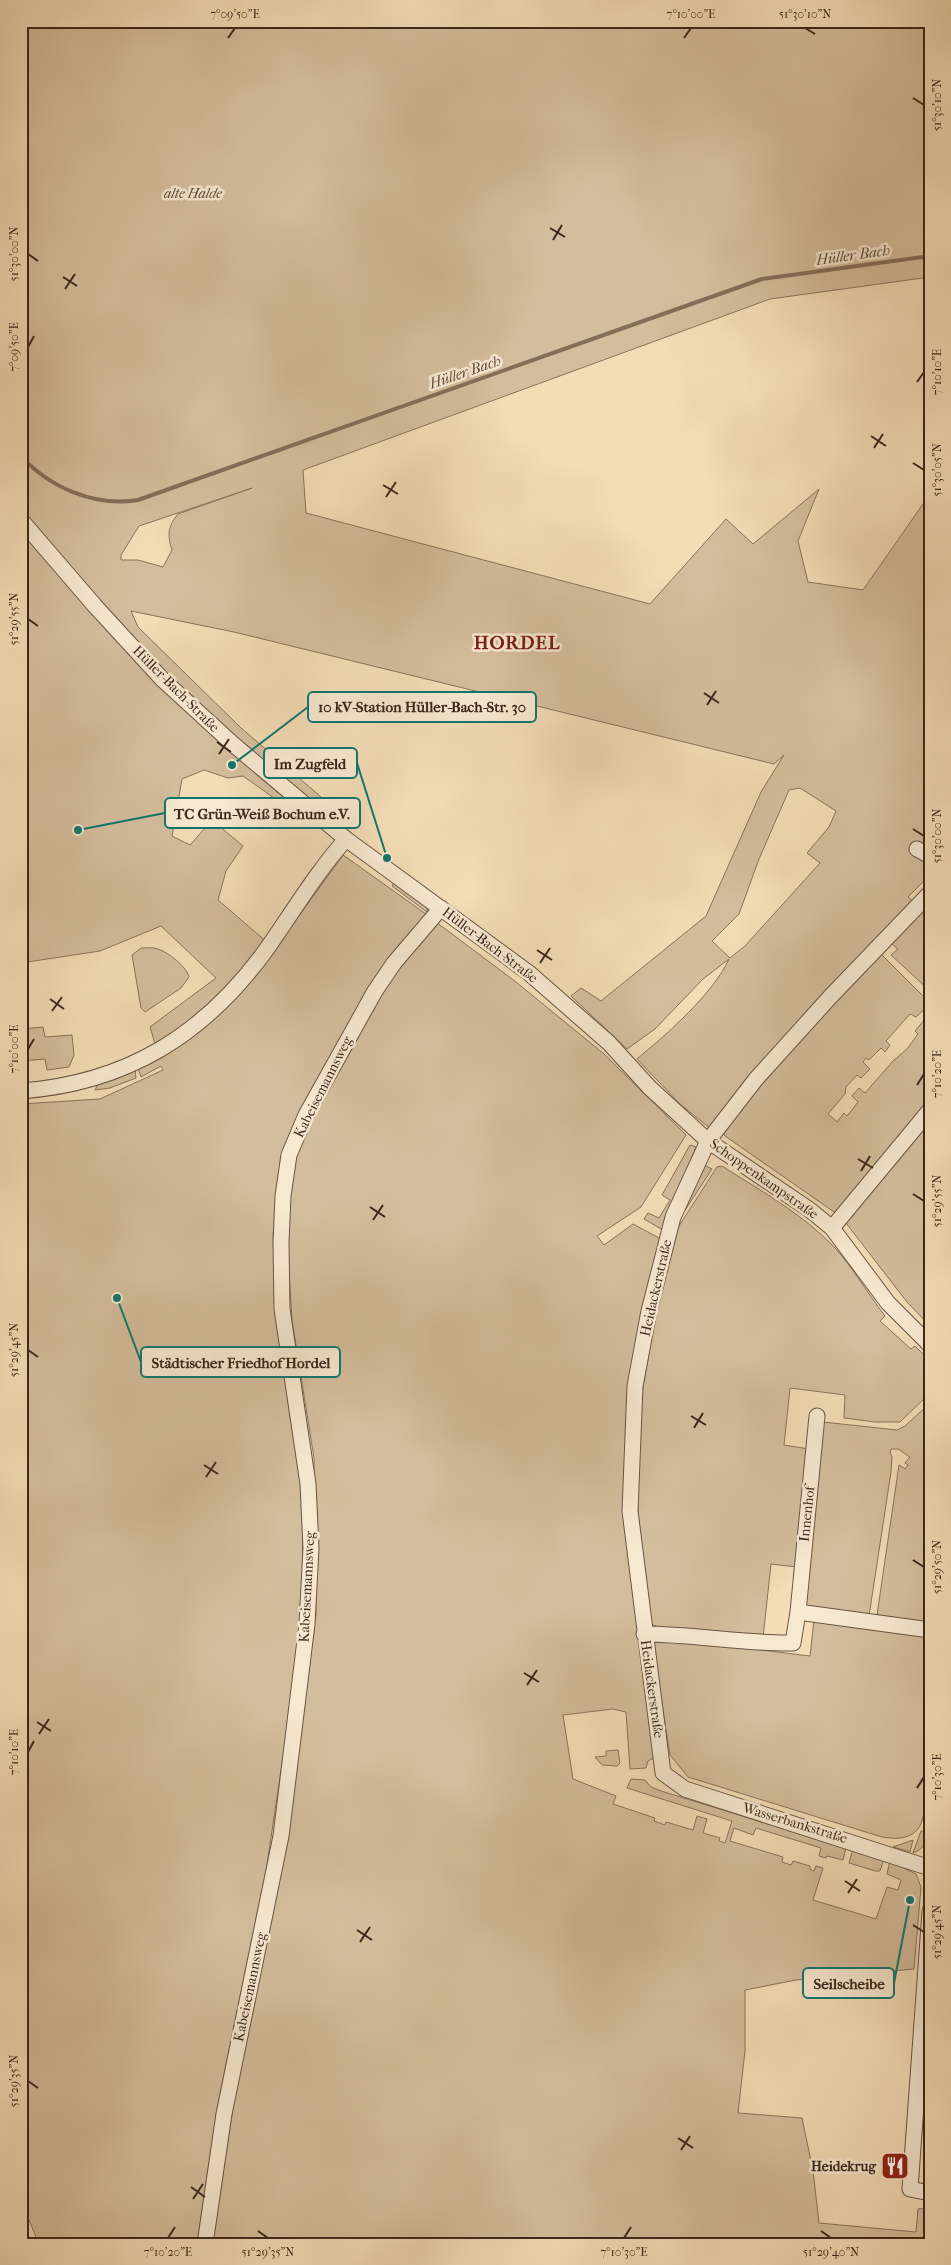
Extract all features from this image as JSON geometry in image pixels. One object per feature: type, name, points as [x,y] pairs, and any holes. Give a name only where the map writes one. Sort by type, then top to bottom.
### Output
[{"type":"street","name":"Hüller-Bach-Straße","points":[[21,520],[95,606],[162,679],[234,745],[346,838],[529,973],[609,1043]]},
{"type":"street","points":[[21,1091],[56,1089],[97,1078],[135,1064],[190,1031],[235,989],[346,838]]},
{"type":"street","name":"Heidackerstraße","points":[[662,1774],[630,1511],[635,1386],[649,1311],[672,1224],[683,1192],[708,1141],[756,1079],[801,1028],[930,893]]},
{"type":"street","name":"Kabeisemannsweg","points":[[205,2244],[224,2114],[281,1836],[307,1624],[311,1548],[308,1484],[282,1309],[281,1243],[289,1155],[306,1115],[374,991],[394,962],[441,908]]},
{"type":"street","name":"Schoppenkampstraße","points":[[609,1043],[650,1088],[708,1141],[810,1210],[832,1228],[888,1303],[930,1345]]},
{"type":"street","points":[[832,1228],[930,1110]]},
{"type":"street","name":"Innenhof","points":[[644,1634],[763,1644],[793,1643],[798,1612],[817,1416]]},
{"type":"street","points":[[798,1612],[930,1630]]},
{"type":"street","name":"Wasserbankstraße","points":[[662,1774],[685,1789],[930,1868]]},
{"type":"street","points":[[930,1911],[910,2189],[930,2193]]},
{"type":"green space","name":"alte Halde","points":[[21,21],[930,21],[930,277],[770,299],[303,470],[306,513],[650,604],[726,519],[753,544],[819,489],[798,541],[808,582],[863,590],[930,494],[930,875],[908,897],[914,902],[711,1129],[680,1104],[637,1059],[675,1026],[701,999],[722,972],[729,959],[703,979],[655,1029],[627,1049],[571,996],[581,988],[601,1001],[706,916],[761,792],[784,755],[774,764],[234,632],[131,611],[138,627],[240,727],[328,803],[309,823],[243,776],[228,778],[204,770],[182,779],[172,836],[190,845],[212,820],[243,846],[226,871],[218,900],[275,949],[343,855],[426,914],[306,1104],[278,1207],[273,1234],[277,1322],[303,1496],[302,1630],[266,1871],[219,2099],[197,2244],[39,2244],[21,2201],[21,1104],[100,1099],[163,1070],[161,1066],[141,1077],[138,1068],[159,1057],[150,1027],[216,978],[161,926],[100,951],[21,963]],"holes":[[[252,488],[178,514],[169,531],[172,550],[163,567],[138,560],[121,560],[121,555],[139,526]],[[800,788],[836,811],[829,827],[807,853],[820,863],[745,946],[730,958],[712,941],[739,914],[759,859],[789,790]]]},
{"type":"green space","points":[[395,881],[427,907],[427,912],[392,886]]},
{"type":"green space","points":[[930,902],[930,991],[891,955],[898,949],[890,942]]},
{"type":"green space","points":[[436,922],[516,982],[604,1054],[686,1135],[641,1207],[597,1236],[604,1245],[633,1224],[661,1239],[625,1477],[658,1756],[648,1761],[646,1768],[630,1769],[626,1712],[613,1709],[563,1715],[573,1779],[616,1796],[613,1804],[655,1818],[654,1821],[665,1825],[666,1822],[693,1830],[697,1816],[707,1819],[703,1833],[720,1838],[719,1841],[725,1843],[732,1821],[627,1788],[631,1779],[645,1780],[651,1787],[661,1791],[846,1848],[843,1860],[827,1856],[826,1858],[819,1856],[821,1848],[756,1828],[753,1835],[734,1828],[730,1841],[783,1857],[782,1862],[791,1865],[793,1861],[810,1866],[810,1869],[814,1871],[816,1866],[823,1868],[813,1900],[876,1919],[887,1887],[898,1890],[901,1880],[887,1874],[890,1861],[916,1874],[921,1887],[914,1969],[796,1980],[745,1990],[745,2051],[738,2113],[802,2118],[813,2171],[819,2223],[916,2232],[918,2209],[930,2208],[930,2244],[211,2244],[235,2096],[288,1834],[316,1614],[314,1458],[292,1320],[286,1221],[293,1165],[312,1113],[387,983]]},
{"type":"green space","points":[[141,948],[156,948],[167,953],[181,965],[189,977],[181,988],[145,1012],[141,1008],[132,955]]},
{"type":"green space","points":[[880,953],[926,999],[927,1007],[916,1017],[910,1014],[886,1041],[890,1045],[885,1052],[881,1048],[869,1060],[866,1058],[863,1062],[870,1069],[861,1078],[857,1075],[846,1087],[845,1094],[828,1114],[837,1122],[844,1113],[847,1116],[858,1102],[852,1096],[859,1088],[865,1093],[893,1061],[907,1049],[918,1034],[915,1031],[930,1013],[930,1101],[837,1214],[725,1136],[723,1131],[755,1091]]},
{"type":"green space","points":[[43,1027],[45,1037],[72,1035],[74,1055],[69,1067],[47,1070],[45,1059],[21,1061],[21,1029]]},
{"type":"green space","points":[[135,1070],[136,1078],[110,1088],[95,1090],[98,1084]]},
{"type":"green space","points":[[930,1116],[930,1326],[907,1302],[846,1223],[851,1214]]},
{"type":"green space","points":[[690,1145],[696,1147],[663,1230],[644,1219],[648,1213],[659,1218],[670,1200],[662,1195]]},
{"type":"green space","points":[[704,1165],[712,1169],[678,1221]]},
{"type":"green space","points":[[722,1166],[781,1204],[823,1236],[848,1264],[885,1316],[880,1321],[911,1349],[915,1346],[930,1361],[930,1393],[900,1422],[875,1422],[844,1418],[845,1395],[790,1388],[784,1445],[809,1449],[797,1567],[771,1564],[763,1638],[664,1629],[650,1624],[638,1513],[636,1476],[642,1393],[659,1296],[677,1229],[717,1167]]},
{"type":"green space","points":[[930,1403],[930,1624],[878,1618],[877,1615],[899,1465],[905,1469],[908,1465],[905,1463],[910,1457],[898,1449],[891,1449],[890,1452],[892,1457],[891,1472],[869,1616],[805,1608],[823,1422],[897,1430],[905,1426]]},
{"type":"green space","points":[[814,1620],[930,1634],[931,1705],[927,1794],[923,1816],[918,1829],[906,1837],[882,1837],[688,1777],[670,1755],[653,1646],[655,1642],[697,1642],[810,1656]]},
{"type":"green space","points":[[618,1750],[620,1763],[617,1766],[602,1765],[595,1757],[606,1756],[606,1751]]},
{"type":"green space","points":[[921,1831],[928,1832],[926,1842],[913,1853]]},
{"type":"green space","points":[[913,1840],[910,1852],[893,1847]]},
{"type":"green space","points":[[853,1849],[884,1859],[880,1871],[849,1863]]},
{"type":"waterway","name":"Hüller Bach","points":[[21,456],[45,477],[74,493],[106,501],[138,500],[762,279],[930,256]]},
{"type":"place","name":"10 kV-Station Hüller-Bach-Str. 30","points":[[232,765]]},
{"type":"place","name":"TC Grün-Weiß Bochum e.V.","points":[[78,830]]},
{"type":"place","name":"Im Zugfeld","points":[[387,858]]},
{"type":"place","name":"Städtischer Friedhof Hordel","points":[[117,1298]]},
{"type":"place","name":"Seilscheibe","points":[[910,1900]]},
{"type":"place","name":"Heidekrug","points":[[895,2166]]},
{"type":"district","name":"HORDEL","points":[[517,643]]}]
